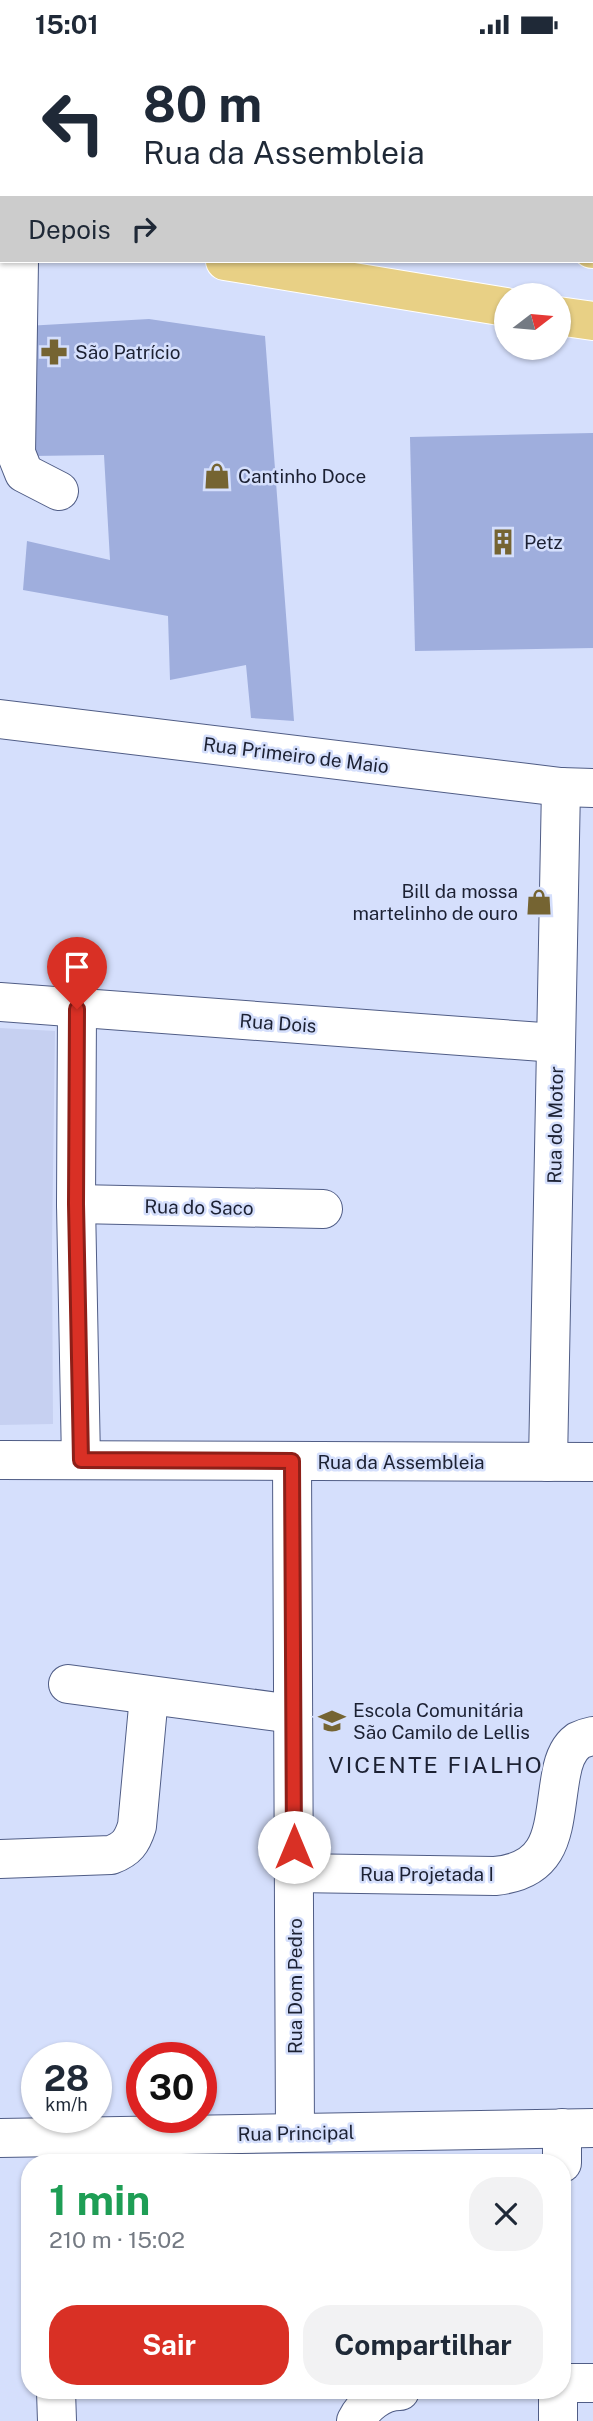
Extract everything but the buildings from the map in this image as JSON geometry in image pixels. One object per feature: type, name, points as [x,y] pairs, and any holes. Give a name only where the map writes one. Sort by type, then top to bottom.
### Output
[{"type":"main road","points":[[237,263],[494,305]]},
{"type":"main road","points":[[571,318],[593,321]]},
{"type":"street","points":[[19,263],[16,453],[24,473],[59,491]]},
{"type":"street","name":"Rua Primeiro de Maio","points":[[0,719],[577,788]]},
{"type":"street","name":"Rua do Motor","points":[[548,1462],[556,1043],[577,788]]},
{"type":"street","name":"Rua Dois","points":[[0,1002],[556,1043]]},
{"type":"street","points":[[77,1009],[76,1204],[81,1460]]},
{"type":"street","name":"Rua do Saco","points":[[76,1204],[323,1209]]},
{"type":"street","name":"Rua da Assembleia","points":[[0,1460],[593,1462]]},
{"type":"street","name":"Rua Dom Pedro","points":[[292,1461],[295,2133]]},
{"type":"street","points":[[68,1684],[293,1714]]},
{"type":"street","points":[[0,1859],[111,1854],[124,1850],[132,1841],[137,1826],[149,1696]]},
{"type":"street","name":"Rua Projetada I","points":[[294,1873],[495,1876],[523,1870],[548,1847],[567,1753],[578,1741],[593,1736]]},
{"type":"street","name":"Rua Principal","points":[[0,2138],[49,2150],[295,2133],[572,2139]]},
{"type":"street","points":[[571,2383],[593,2383]]},
{"type":"street","points":[[56,2399],[57,2421]]},
{"type":"street","points":[[356,2421],[359,2414],[375,2399]]},
{"type":"street","points":[[558,2399],[558,2421]]},
{"type":"shaded area","points":[[0,1028],[55,1031],[53,1424],[0,1425]]},
{"type":"place","name":"São Patrício","points":[[54,352]]},
{"type":"place","name":"Cantinho Doce","points":[[217,476]]},
{"type":"place","name":"Petz","points":[[503,542]]},
{"type":"place","name":"Bill da mossa martelinho de ouro","points":[[539,902]]},
{"type":"place","name":"Escola Comunitária São Camilo de Lellis","points":[[332,1721]]},
{"type":"district","name":"VICENTE FIALHO","points":[[436,1765]]},
{"type":"route","points":[[77,1009],[76,1204],[81,1460],[292,1461],[294,1847]]}]
